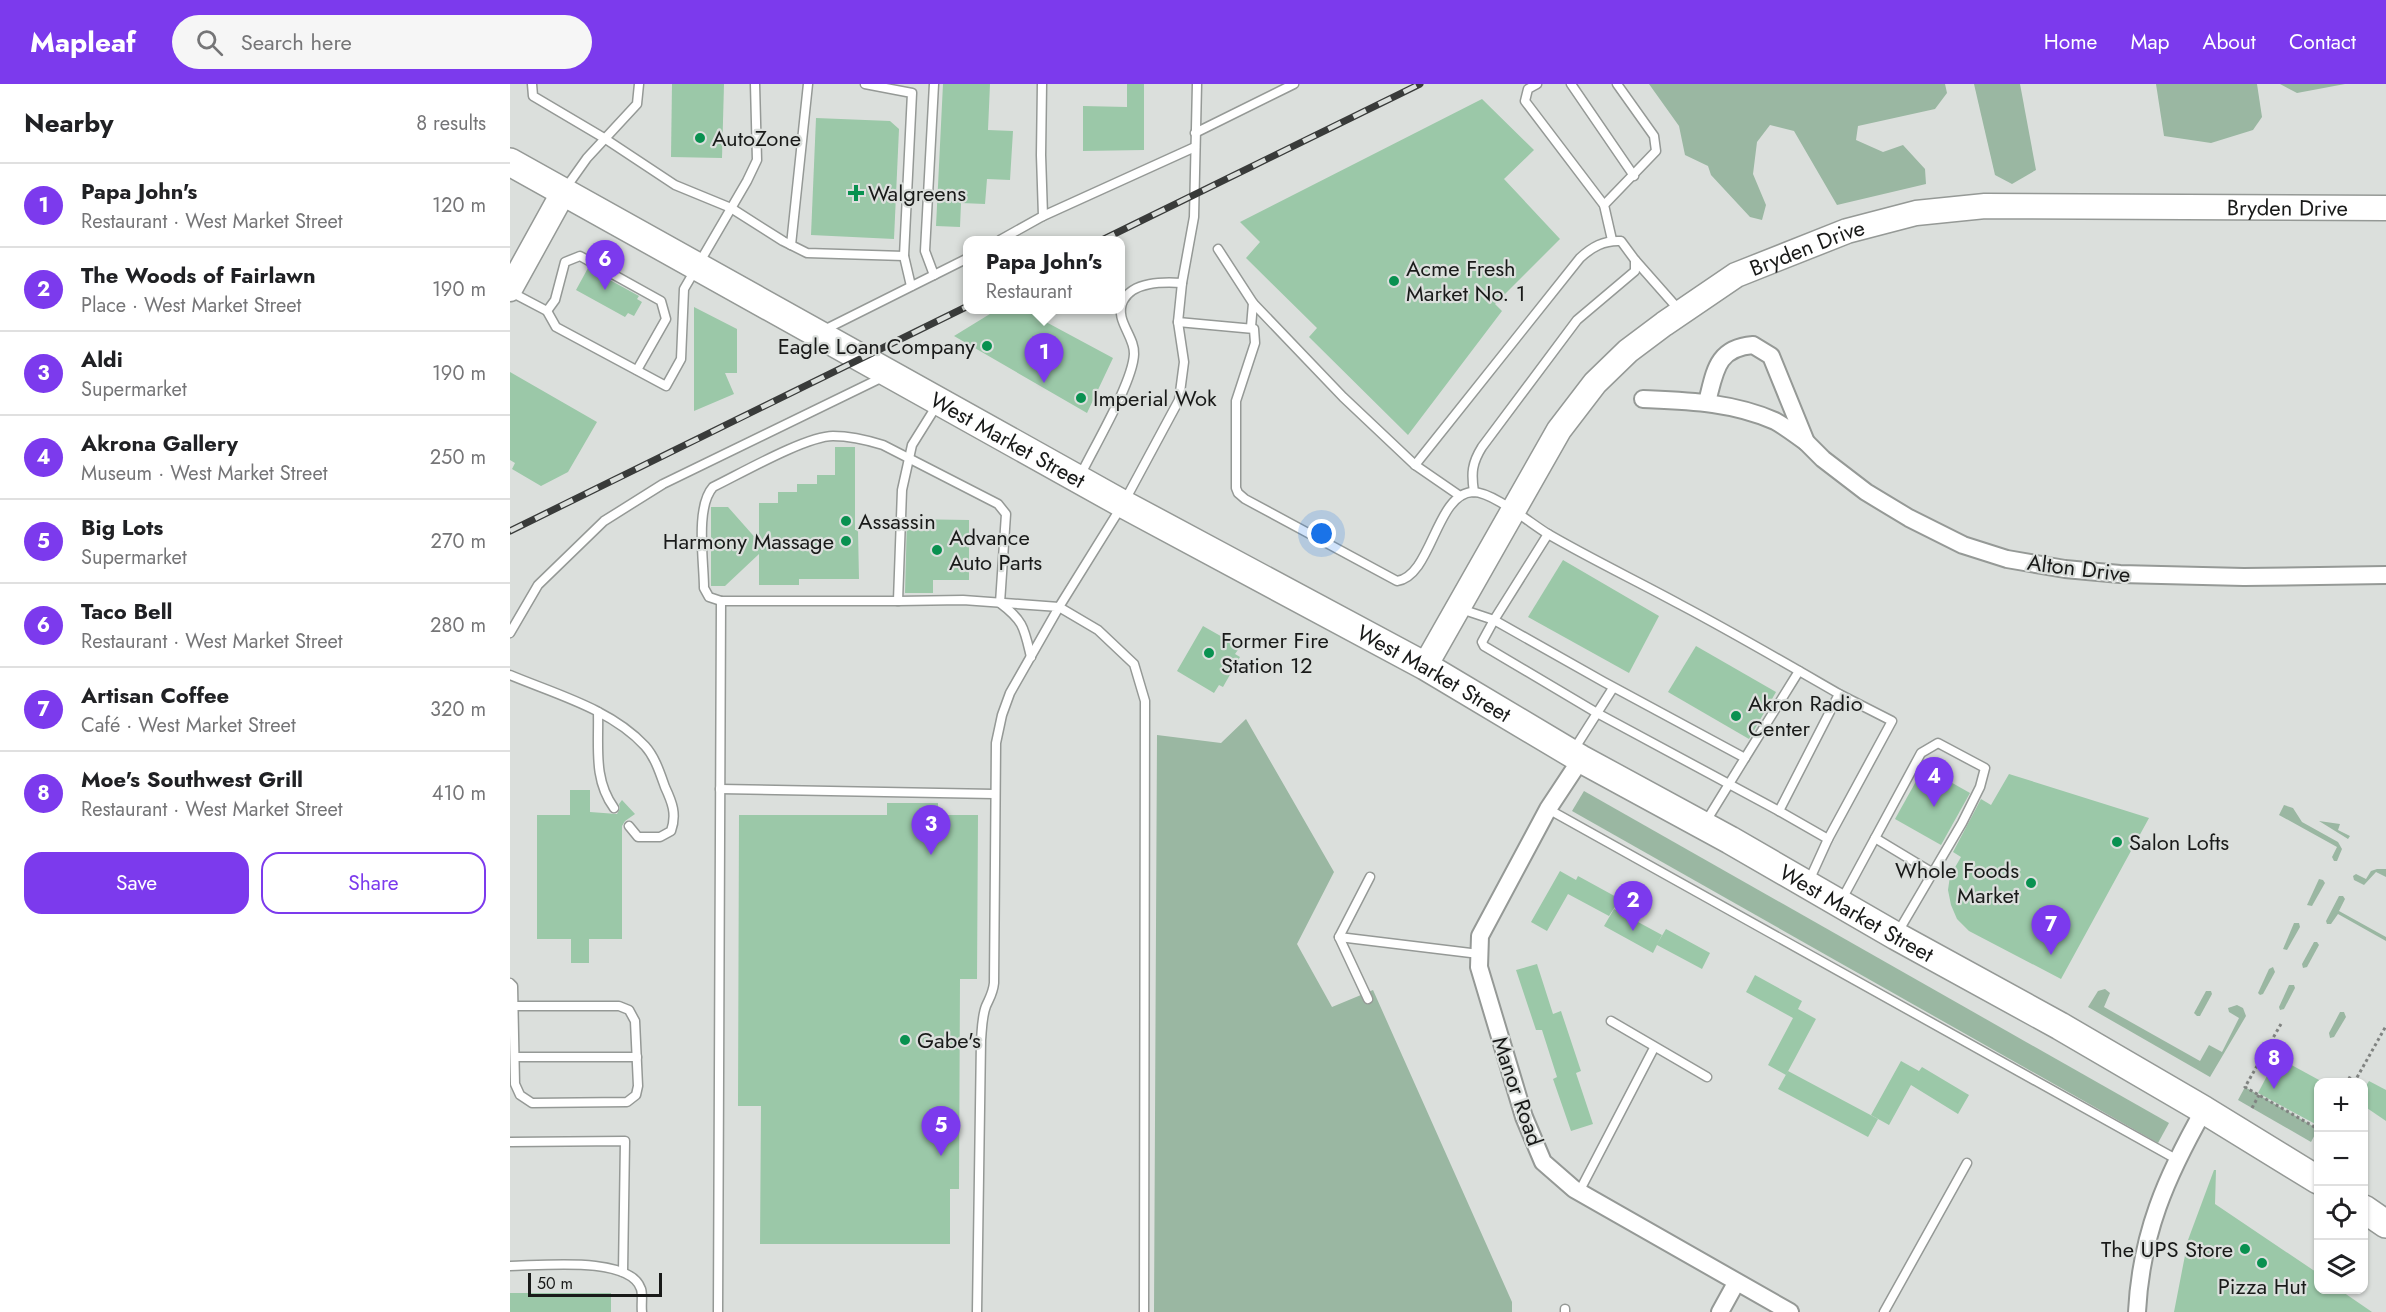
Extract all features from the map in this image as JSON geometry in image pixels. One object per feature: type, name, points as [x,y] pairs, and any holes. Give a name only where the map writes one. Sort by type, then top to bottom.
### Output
[{"type":"main road","name":"West Market Street","points":[[510,162],[1123,504],[1425,666],[1576,756],[2050,1021],[2314,1177]]},
{"type":"main road","points":[[2373,1215],[2386,1232]]},
{"type":"street","points":[[510,290],[562,193]]},
{"type":"street","name":"Bryden Drive","points":[[1425,666],[1512,509],[1559,430],[1595,383],[1628,351],[1680,311],[1736,275],[1789,252],[1847,231],[1916,213],[1986,207],[2386,208]]},
{"type":"street","name":"Alton Drive","points":[[1806,442],[1771,356],[1753,345],[1735,349],[1726,354],[1717,365],[1707,402],[1734,406],[1777,422],[1806,442],[1839,473],[1909,518],[1963,545],[2007,559],[2120,574],[2244,577],[2386,575]]},
{"type":"street","points":[[1643,399],[1707,402]]},
{"type":"street","name":"Manor Road","points":[[1576,756],[1480,936],[1479,967],[1524,1117],[1543,1162],[1579,1192],[1790,1312]]},
{"type":"street","points":[[2137,1312],[2142,1262],[2161,1194],[2176,1159],[2204,1110]]},
{"type":"street","points":[[1720,1312],[1736,1283]]},
{"type":"lane","points":[[532,84],[533,96],[604,138],[675,185],[731,208],[807,253],[904,256]]},
{"type":"lane","points":[[562,193],[604,138],[637,104],[639,84]]},
{"type":"lane","points":[[510,290],[547,311],[556,327],[666,386],[681,359],[684,289],[757,160],[755,84]]},
{"type":"lane","points":[[791,245],[808,84]]},
{"type":"lane","points":[[865,84],[912,93],[904,256],[912,286]]},
{"type":"lane","points":[[934,84],[925,251],[934,275]]},
{"type":"lane","points":[[1042,84],[1043,216]]},
{"type":"lane","points":[[977,1312],[982,1020],[986,1006],[993,995],[994,983],[996,743],[1010,693],[1059,607],[1123,504],[1179,400],[1184,362],[1178,322],[1182,283],[1194,217],[1197,84]]},
{"type":"lane","points":[[1195,133],[1294,84]]},
{"type":"lane","points":[[1537,84],[1528,89],[1525,101],[1604,205],[1612,240]]},
{"type":"lane","points":[[1571,84],[1634,176]]},
{"type":"lane","points":[[1604,205],[1656,151],[1657,142],[1617,84]]},
{"type":"lane","points":[[1007,236],[1043,216],[1195,147]]},
{"type":"lane","points":[[1415,465],[1589,249],[1612,240],[1621,241],[1680,311]]},
{"type":"lane","points":[[1218,249],[1253,303],[1342,397],[1415,465],[1460,496]]},
{"type":"lane","points":[[547,311],[555,300],[565,262],[580,256],[661,301],[666,319],[637,370]]},
{"type":"lane","points":[[816,334],[963,260]]},
{"type":"lane","points":[[1474,492],[1472,470],[1474,460],[1482,447],[1577,320],[1635,271],[1635,260]]},
{"type":"lane","points":[[1125,299],[1131,292],[1158,282],[1182,283]]},
{"type":"lane","points":[[1253,303],[1251,327],[1256,333],[1255,344],[1236,401],[1238,493],[1396,581],[1408,577],[1453,501],[1460,496],[1474,492],[1512,509],[1548,534],[1892,721],[1828,839],[1807,885]]},
{"type":"lane","points":[[1078,479],[1125,384],[1132,365],[1135,351],[1121,319],[1121,314]]},
{"type":"lane","points":[[1178,322],[1251,327]]},
{"type":"lane","points":[[510,633],[538,585],[604,521],[663,484],[888,374]]},
{"type":"lane","points":[[898,601],[902,490],[912,445],[939,402]]},
{"type":"lane","points":[[1000,603],[1006,514],[998,504],[883,445],[868,440],[826,437],[807,442],[713,487],[708,492],[703,510],[705,588],[709,597],[721,601],[898,601],[1059,607],[1098,630],[1134,664],[1145,700],[1144,1312]]},
{"type":"lane","points":[[1548,534],[1483,638],[1484,646],[1597,713],[1828,839]]},
{"type":"lane","points":[[718,1312],[721,601]]},
{"type":"lane","points":[[1000,603],[1017,615],[1025,633],[1030,657]]},
{"type":"lane","points":[[1458,608],[1494,620],[1613,688],[1745,758]]},
{"type":"lane","points":[[1704,826],[1799,671]]},
{"type":"lane","points":[[510,675],[598,712],[627,730],[645,746],[654,760],[672,804],[675,819],[671,831],[660,837],[638,837],[629,826]]},
{"type":"lane","points":[[1576,756],[1597,713],[1613,688]]},
{"type":"lane","points":[[1779,811],[1839,694]]},
{"type":"lane","points":[[598,712],[599,779],[604,795],[614,808]]},
{"type":"lane","points":[[1840,904],[1921,753],[1938,743],[1985,768],[1980,787],[1896,936]]},
{"type":"lane","points":[[720,789],[994,794]]},
{"type":"lane","points":[[1548,809],[2176,1159]]},
{"type":"lane","points":[[1875,838],[1933,873]]},
{"type":"lane","points":[[1339,937],[1370,877]]},
{"type":"lane","points":[[1339,937],[1479,954]]},
{"type":"lane","points":[[1339,937],[1368,999]]},
{"type":"lane","points":[[510,983],[513,986],[515,1006],[515,1084],[520,1095],[532,1103],[627,1102],[636,1095],[638,1086],[635,1021],[629,1010],[619,1006],[515,1006]]},
{"type":"lane","points":[[1611,1021],[1707,1077]]},
{"type":"lane","points":[[1579,1192],[1654,1048]]},
{"type":"lane","points":[[515,1057],[637,1057]]},
{"type":"lane","points":[[510,1142],[625,1141],[623,1272]]},
{"type":"lane","points":[[1884,1312],[1967,1163]]},
{"type":"lane","points":[[510,1266],[589,1265],[613,1268],[630,1275],[640,1288],[642,1312]]},
{"type":"path","points":[[2281,1024],[2245,1088],[2314,1126]]},
{"type":"path","points":[[2357,1078],[2386,1026]]},
{"type":"path","points":[[2252,1108],[2259,1095]]},
{"type":"green space","points":[[1649,84],[1945,84],[1947,93],[1935,109],[1858,126],[1856,140],[1883,152],[1903,145],[1925,169],[1926,184],[1837,205],[1794,131],[1770,125],[1757,142],[1753,174],[1766,205],[1762,220],[1750,217],[1711,175],[1708,166],[1685,155],[1679,126]]},
{"type":"green space","points":[[1974,84],[2020,84],[2036,170],[2012,184],[1995,175]]},
{"type":"green space","points":[[2156,84],[2257,84],[2262,117],[2253,130],[2211,143],[2164,136]]},
{"type":"green space","points":[[2280,84],[2345,84],[2297,93]]},
{"type":"green space","points":[[1246,719],[1334,872],[1297,944],[1332,1007],[1373,990],[1512,1302],[1512,1312],[1154,1312],[1157,735],[1221,743]]},
{"type":"green space","points":[[1584,791],[2169,1123],[2158,1143],[1572,811]]},
{"type":"green space","points":[[2284,805],[2293,808],[2302,822],[2338,842],[2342,849],[2337,861],[2334,861],[2332,857],[2337,847],[2279,815]]},
{"type":"green space","points":[[2319,821],[2340,824],[2338,830],[2350,836],[2348,839]]},
{"type":"green space","points":[[2386,869],[2386,877],[2376,872],[2364,885],[2354,880],[2353,876],[2356,874],[2366,879],[2371,871]]},
{"type":"green space","points":[[2319,879],[2325,883],[2312,906],[2307,905]]},
{"type":"green space","points":[[2339,896],[2345,899],[2339,911],[2386,937],[2386,941],[2338,914],[2331,924],[2327,924],[2326,921]]},
{"type":"green space","points":[[2294,923],[2299,923],[2300,927],[2287,950],[2283,949]]},
{"type":"green space","points":[[2314,942],[2319,945],[2307,967],[2303,968],[2302,964]]},
{"type":"green space","points":[[2273,967],[2275,972],[2263,994],[2260,995],[2258,993],[2269,969]]},
{"type":"green space","points":[[2289,985],[2294,985],[2295,988],[2284,1009],[2280,1010],[2279,1007]]},
{"type":"green space","points":[[2105,989],[2110,993],[2104,1007],[2200,1061],[2209,1045],[2222,1052],[2239,1018],[2229,1012],[2228,1008],[2237,1005],[2243,1008],[2246,1016],[2210,1077],[2088,1007],[2098,991]]},
{"type":"green space","points":[[2206,991],[2211,991],[2212,994],[2200,1016],[2197,1016],[2194,1013]]},
{"type":"green space","points":[[2340,1012],[2344,1012],[2346,1017],[2334,1037],[2330,1038],[2329,1033]]},
{"type":"green space","points":[[2245,1087],[2314,1127],[2314,1136],[2311,1142],[2238,1100]]},
{"type":"building","points":[[672,84],[724,84],[722,158],[671,157]]},
{"type":"building","points":[[943,84],[990,84],[988,130],[1013,131],[1010,180],[987,179],[985,204],[961,203],[960,227],[936,226]]},
{"type":"building","points":[[1127,84],[1144,84],[1144,150],[1083,151],[1083,106],[1127,107]]},
{"type":"building","name":"Acme Fresh Market No. 1","points":[[1482,99],[1534,150],[1504,179],[1560,239],[1495,304],[1502,311],[1408,435],[1309,337],[1317,328],[1246,258],[1260,242],[1240,222]]},
{"type":"building","points":[[816,118],[890,121],[899,129],[894,239],[811,235]]},
{"type":"building","points":[[588,268],[639,296],[637,299],[642,302],[634,316],[628,313],[625,317],[576,290]]},
{"type":"building","points":[[694,307],[737,329],[737,373],[725,373],[734,394],[694,411]]},
{"type":"building","points":[[990,314],[1041,314],[1046,322],[1113,358],[1087,413],[954,336]]},
{"type":"building","points":[[510,372],[597,422],[568,472],[541,486],[512,469],[515,463],[510,460]]},
{"type":"building","points":[[835,447],[855,447],[855,530],[858,530],[859,579],[799,579],[799,585],[759,585],[759,554],[725,586],[711,586],[711,507],[728,507],[759,542],[759,503],[778,503],[778,492],[797,492],[797,484],[817,484],[817,475],[835,475]]},
{"type":"building","points":[[907,519],[969,520],[969,580],[933,580],[933,593],[905,593]]},
{"type":"building","points":[[1563,560],[1659,616],[1629,673],[1528,617]]},
{"type":"building","points":[[1203,626],[1240,647],[1235,654],[1240,657],[1223,687],[1219,685],[1214,693],[1177,671]]},
{"type":"building","name":"Akron Radio Center","points":[[1696,646],[1776,692],[1749,739],[1668,692]]},
{"type":"building","points":[[1924,767],[1970,793],[1941,845],[1895,819]]},
{"type":"building","name":"Whole Foods Market","points":[[2009,774],[2149,818],[2061,979],[1969,931],[1957,919],[1951,905],[1948,890],[1950,876],[1961,857],[1953,852],[1981,799],[1991,805]]},
{"type":"building","points":[[570,790],[590,790],[590,812],[617,814],[622,800],[635,814],[622,826],[622,939],[589,939],[589,963],[571,963],[571,939],[537,939],[537,815],[570,815]]},
{"type":"building","points":[[887,803],[938,803],[938,815],[978,815],[977,979],[960,979],[959,1189],[950,1189],[950,1244],[760,1244],[761,1106],[738,1106],[739,815],[887,815]]},
{"type":"building","points":[[1560,871],[1576,880],[1578,876],[1620,899],[1609,916],[1568,894],[1547,931],[1531,922]]},
{"type":"building","points":[[1614,909],[1662,935],[1657,944],[1666,929],[1710,953],[1702,969],[1657,945],[1653,953],[1604,926]]},
{"type":"building","points":[[1537,964],[1553,1014],[1561,1011],[1581,1071],[1576,1073],[1593,1124],[1571,1131],[1553,1079],[1557,1077],[1542,1030],[1536,1030],[1516,970]]},
{"type":"building","points":[[1755,975],[1802,1001],[1798,1009],[1816,1019],[1786,1075],[1768,1065],[1793,1018],[1746,992]]},
{"type":"building","points":[[2277,1057],[2315,1078],[2314,1123],[2258,1093]]},
{"type":"building","points":[[1901,1061],[1919,1071],[1922,1067],[1969,1095],[1958,1114],[1911,1085],[1889,1125],[1871,1115]]},
{"type":"building","points":[[1788,1071],[1878,1119],[1868,1137],[1778,1089]]},
{"type":"building","points":[[2369,1081],[2386,1090],[2386,1121],[2368,1109]]},
{"type":"building","points":[[2214,1170],[2216,1170],[2215,1204],[2314,1271],[2314,1294],[2346,1294],[2372,1312],[2174,1312],[2188,1240]]},
{"type":"building","points":[[510,1293],[611,1293],[611,1312],[510,1312]]},
{"type":"railway","points":[[1110,236],[1420,84]]},
{"type":"railway","points":[[510,531],[963,308]]},
{"type":"place","name":"AutoZone","points":[[700,138]]},
{"type":"place","name":"Walgreens","points":[[856,193]]},
{"type":"place","name":"Acme Fresh Market No. 1","points":[[1394,281]]},
{"type":"place","name":"Taco Bell","points":[[605,290]]},
{"type":"place","name":"Eagle Loan Company","points":[[987,346]]},
{"type":"place","name":"Papa John's","points":[[1044,383]]},
{"type":"place","name":"Imperial Wok","points":[[1081,398]]},
{"type":"place","name":"Assassin","points":[[846,521]]},
{"type":"place","name":"Harmony Massage","points":[[846,541]]},
{"type":"place","name":"Advance Auto Parts","points":[[937,550]]},
{"type":"place","name":"Former Fire Station 12","points":[[1209,653]]},
{"type":"place","name":"Akron Radio Center","points":[[1736,716]]},
{"type":"place","name":"Akrona Gallery","points":[[1934,807]]},
{"type":"place","name":"Salon Lofts","points":[[2117,842]]},
{"type":"place","name":"Aldi","points":[[931,855]]},
{"type":"place","name":"Whole Foods Market","points":[[2031,883]]},
{"type":"place","name":"The Woods of Fairlawn","points":[[1633,931]]},
{"type":"place","name":"Artisan Coffee","points":[[2051,955]]},
{"type":"place","name":"Gabe's","points":[[905,1040]]},
{"type":"place","name":"Moe's Southwest Grill","points":[[2274,1089]]},
{"type":"place","name":"Big Lots","points":[[941,1156]]},
{"type":"place","name":"The UPS Store","points":[[2245,1249]]},
{"type":"place","name":"Pizza Hut","points":[[2262,1263]]}]
